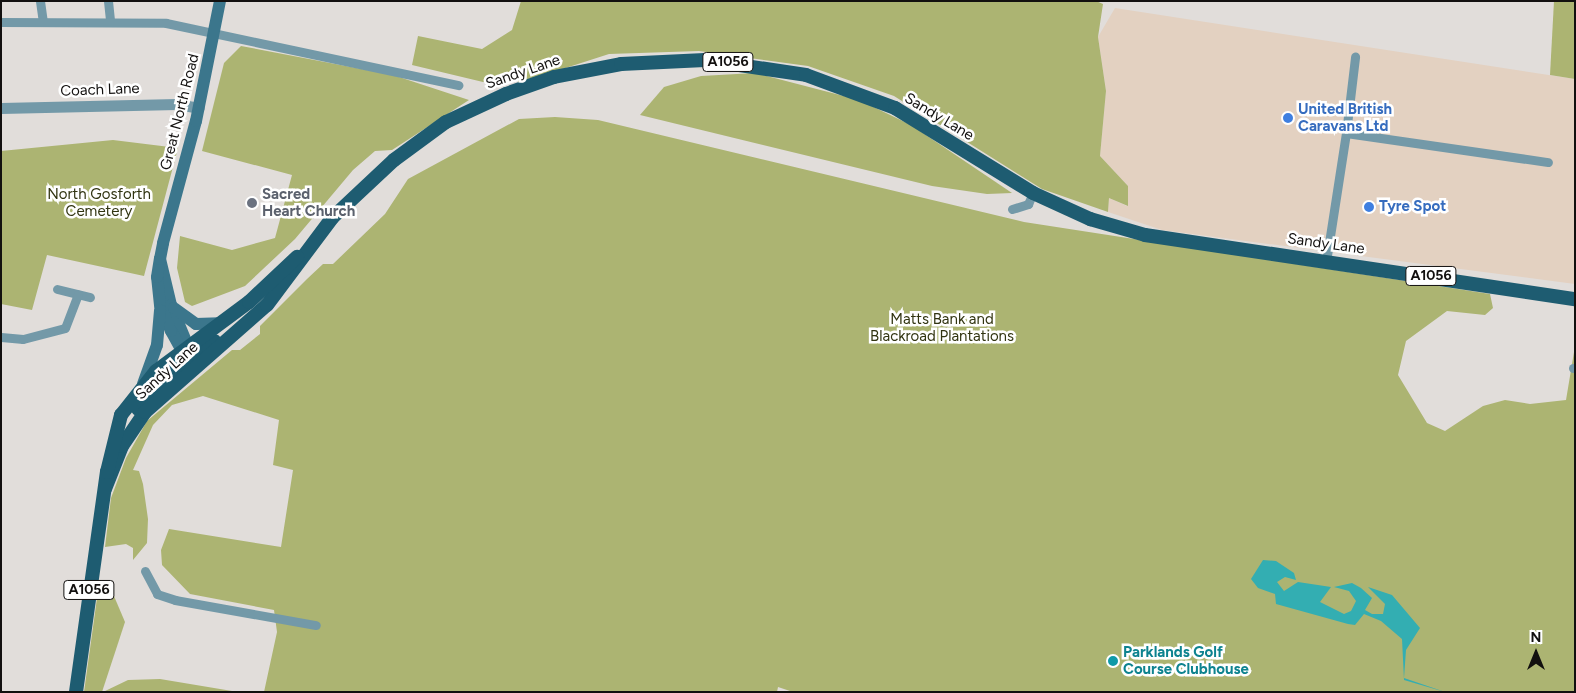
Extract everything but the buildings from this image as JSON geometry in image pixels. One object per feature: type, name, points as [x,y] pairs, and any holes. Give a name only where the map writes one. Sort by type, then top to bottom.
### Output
[{"type":"main road","name":"Great North Road","points":[[143,384],[157,345],[165,305],[160,259],[199,108],[216,32],[220,1]]},
{"type":"main road","name":"Sandy Lane","points":[[105,489],[119,421],[143,384],[263,290],[323,230],[351,198],[394,160],[474,107],[554,77],[653,60],[705,60],[775,68],[864,94],[1033,193],[1090,219],[1145,234],[1575,299]]},
{"type":"main road","name":"Sandy Lane","points":[[105,489],[122,446],[154,402],[258,313],[288,281],[323,230]]},
{"type":"main road","points":[[165,305],[188,349]]},
{"type":"main road","points":[[165,305],[196,324],[219,323]]},
{"type":"main road","points":[[122,446],[143,401],[188,349],[258,313]]},
{"type":"main road","name":"A1056","points":[[76,692],[105,489]]},
{"type":"street","points":[[40,1],[42,22]]},
{"type":"street","points":[[108,1],[110,20]]},
{"type":"street","points":[[1,22],[110,20],[216,32],[458,85]]},
{"type":"street","points":[[1326,262],[1346,133],[1355,57]]},
{"type":"street","name":"Coach Lane","points":[[1,108],[177,104],[199,108]]},
{"type":"street","points":[[1346,133],[1548,162]]},
{"type":"street","points":[[1012,209],[1028,204],[1033,193]]},
{"type":"street","points":[[57,289],[90,297]]},
{"type":"street","points":[[1,337],[23,339],[65,328],[78,294]]},
{"type":"street","points":[[145,571],[157,594],[175,600],[316,626]]},
{"type":"shaded area","points":[[1115,8],[1575,79],[1575,284],[1162,230],[1108,212],[1109,198],[1127,206],[1128,186],[1100,156],[1106,91],[1098,37]]},
{"type":"green space","points":[[521,1],[1096,1],[1103,4],[1098,37],[1106,91],[1100,156],[1128,186],[1128,206],[1109,198],[1108,212],[1042,189],[894,96],[808,66],[699,51],[609,54],[519,83],[512,71],[483,82],[412,65],[418,36],[482,49],[512,30]]},
{"type":"green space","points":[[1554,1],[1575,1],[1575,79],[1550,75]]},
{"type":"green space","points":[[241,46],[393,75],[469,100],[392,150],[375,151],[353,170],[295,239],[245,286],[192,306],[185,302],[177,268],[180,236],[232,250],[275,238],[292,175],[202,151],[224,63]]},
{"type":"green space","points":[[755,73],[859,100],[911,125],[1012,193],[987,194],[932,186],[640,115],[664,87],[701,76]]},
{"type":"green space","name":"Matts Bank and Blackroad Plantations","points":[[555,117],[598,120],[1024,222],[1490,294],[1493,308],[1485,315],[1447,311],[1406,341],[1398,375],[1427,423],[1445,431],[1483,406],[1505,400],[1530,404],[1566,400],[1575,346],[1575,692],[793,692],[778,687],[777,692],[264,692],[277,632],[274,610],[190,594],[162,565],[161,550],[169,529],[281,547],[293,470],[273,465],[279,420],[203,396],[172,405],[153,425],[133,470],[139,471],[143,484],[148,519],[147,543],[133,560],[133,548],[126,544],[105,547],[111,498],[126,458],[147,421],[232,350],[240,350],[260,334],[260,326],[307,279],[323,264],[333,264],[385,214],[408,179],[519,119]]},
{"type":"green space","name":"North Gosforth Cemetery","points":[[113,140],[178,148],[144,276],[47,255],[32,310],[1,304],[1,151]]},
{"type":"green space","points":[[108,582],[125,622],[102,692],[84,692],[98,591]]},
{"type":"green space","points":[[160,679],[238,692],[103,692],[128,680]]},
{"type":"water","points":[[1263,560],[1276,561],[1294,573],[1296,580],[1285,577],[1277,582],[1284,591],[1298,582],[1331,587],[1320,602],[1344,614],[1351,611],[1356,601],[1349,591],[1334,587],[1352,583],[1361,588],[1372,598],[1365,610],[1372,614],[1383,614],[1385,604],[1368,587],[1392,595],[1420,628],[1406,650],[1404,678],[1445,692],[1404,680],[1402,639],[1381,621],[1364,614],[1355,625],[1348,624],[1276,604],[1275,594],[1258,588],[1251,579]]},
{"type":"place","name":"United British Caravans Ltd","points":[[1288,118]]},
{"type":"place","name":"Sacred Heart Church","points":[[252,203]]},
{"type":"place","name":"Tyre Spot","points":[[1369,207]]},
{"type":"place","name":"Parklands Golf Course Clubhouse","points":[[1113,661]]}]
